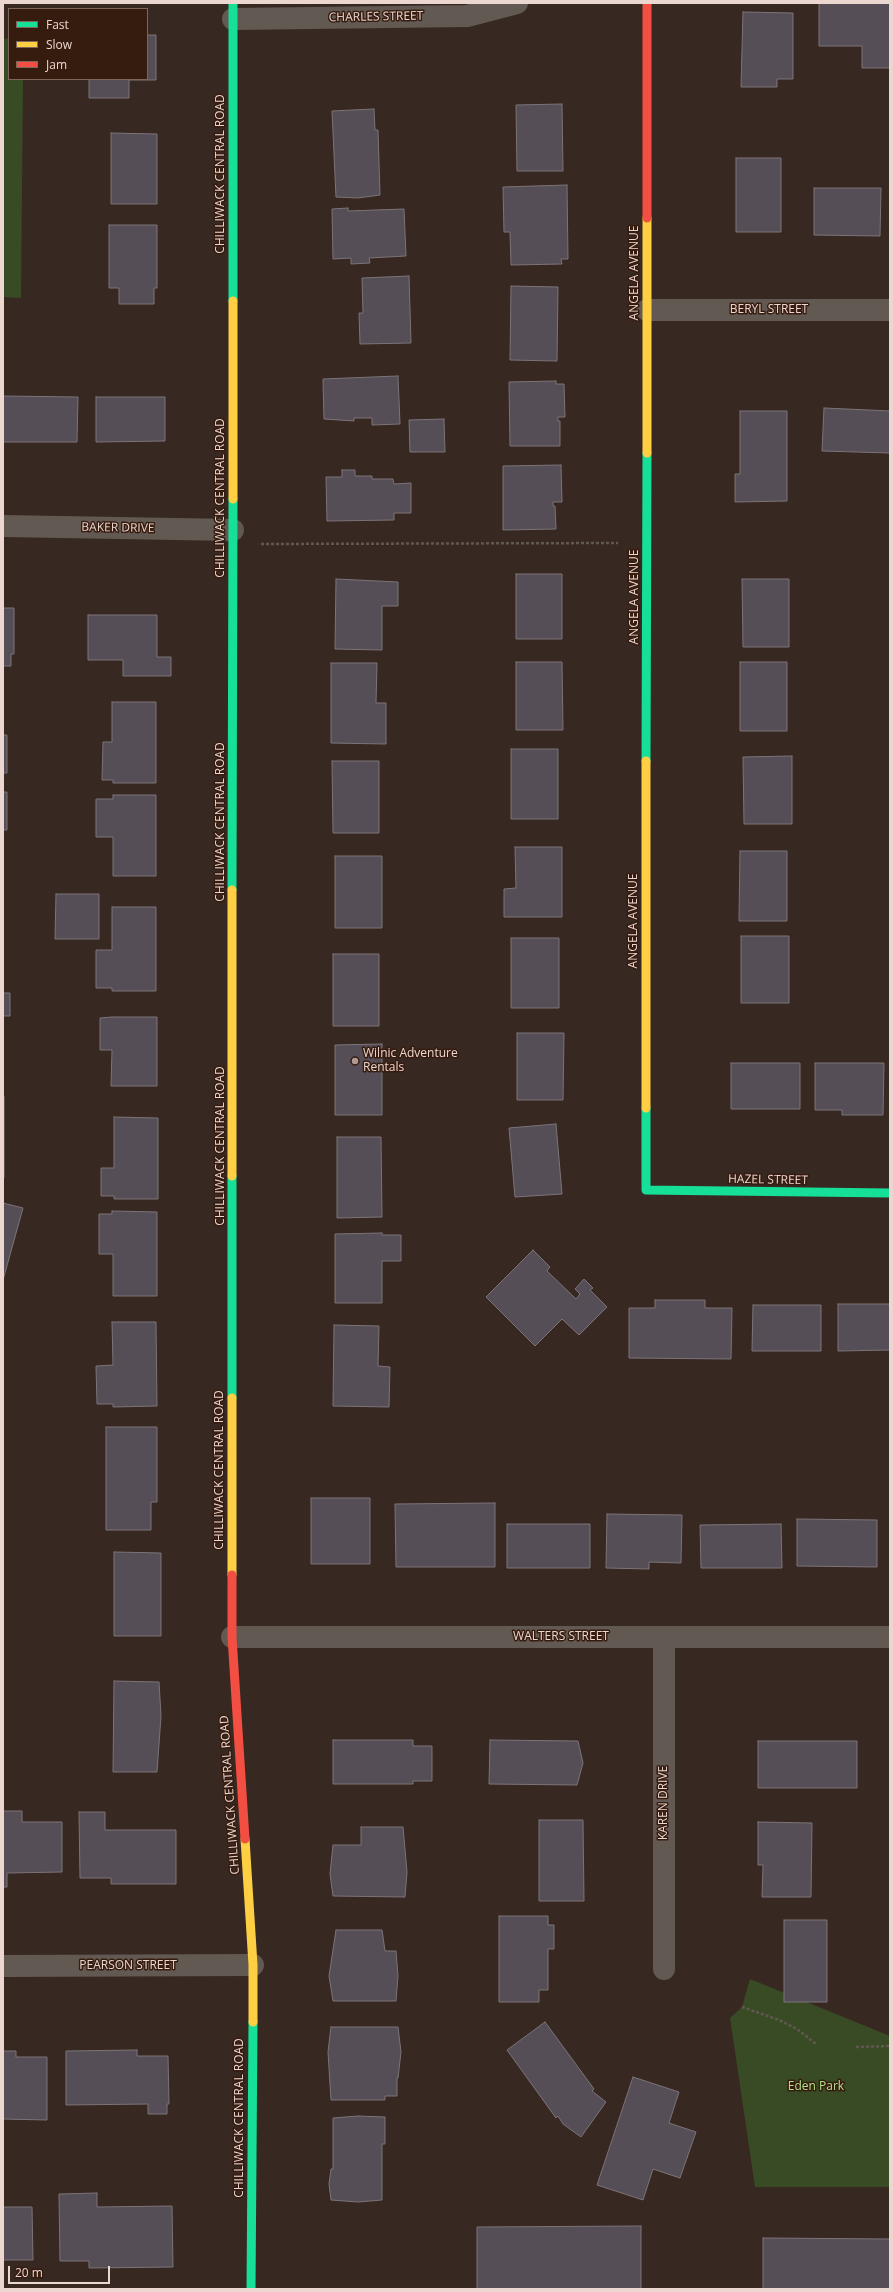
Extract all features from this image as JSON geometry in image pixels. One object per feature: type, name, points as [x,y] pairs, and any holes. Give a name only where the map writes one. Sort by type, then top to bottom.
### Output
[{"type":"street","name":"CHARLES STREET","points":[[233,11],[468,16],[517,3]]},
{"type":"street","name":"ANGELA AVENUE","points":[[646,1190],[647,3]]},
{"type":"street","name":"CHILLIWACK CENTRAL ROAD","points":[[233,11],[232,1637],[253,1965],[251,2289]]},
{"type":"street","name":"BERYL STREET","points":[[647,310],[890,310]]},
{"type":"street","name":"BAKER DRIVE","points":[[3,526],[233,537]]},
{"type":"street","name":"HAZEL STREET","points":[[646,1190],[890,1193]]},
{"type":"street","name":"WALTERS STREET","points":[[232,1637],[890,1637]]},
{"type":"street","name":"KAREN DRIVE","points":[[664,1638],[664,1969]]},
{"type":"street","name":"PEARSON STREET","points":[[3,1966],[253,1965]]},
{"type":"path","points":[[233,537],[647,543]]},
{"type":"path","points":[[742,2007],[779,2020],[797,2029],[816,2044]]},
{"type":"path","points":[[856,2047],[890,2046]]},
{"type":"green space","points":[[8,38],[8,80],[23,80],[21,298],[3,297],[3,39]]},
{"type":"green space","name":"Eden Park","points":[[750,1979],[890,2036],[890,2187],[755,2187],[730,2018],[742,2007]]},
{"type":"building","points":[[819,3],[890,3],[890,68],[862,68],[862,46],[819,46]]},
{"type":"building","points":[[743,12],[793,13],[793,79],[777,79],[777,87],[741,87]]},
{"type":"building","points":[[148,35],[156,35],[156,80],[148,80]]},
{"type":"building","points":[[89,80],[129,80],[129,98],[89,98]]},
{"type":"building","points":[[562,104],[563,171],[517,171],[516,105]]},
{"type":"building","points":[[374,109],[375,130],[378,130],[380,195],[358,198],[336,197],[332,111]]},
{"type":"building","points":[[111,133],[157,134],[157,204],[111,204]]},
{"type":"building","points":[[736,158],[781,158],[781,232],[736,232]]},
{"type":"building","points":[[567,185],[568,259],[561,259],[562,264],[511,265],[510,232],[504,232],[503,187]]},
{"type":"building","points":[[814,188],[881,188],[880,236],[814,235]]},
{"type":"building","points":[[348,208],[348,211],[404,209],[406,256],[369,258],[370,263],[351,264],[351,258],[333,259],[332,209]]},
{"type":"building","points":[[109,225],[157,225],[157,288],[154,288],[154,304],[119,304],[119,288],[109,288]]},
{"type":"building","points":[[409,276],[411,343],[360,344],[359,313],[363,313],[362,278]]},
{"type":"building","points":[[511,286],[558,287],[557,361],[510,360]]},
{"type":"building","points":[[398,376],[400,424],[372,425],[372,418],[354,418],[354,421],[324,419],[323,379]]},
{"type":"building","points":[[556,381],[556,384],[564,384],[565,417],[558,417],[558,421],[560,421],[560,446],[510,446],[509,382]]},
{"type":"building","points":[[3,396],[78,397],[77,442],[3,442]]},
{"type":"building","points":[[96,397],[165,397],[165,441],[96,442]]},
{"type":"building","points":[[824,408],[890,411],[890,453],[822,451]]},
{"type":"building","points":[[740,411],[787,411],[787,501],[735,502],[735,474],[740,474]]},
{"type":"building","points":[[444,419],[445,452],[410,452],[409,420]]},
{"type":"building","points":[[561,465],[562,502],[553,502],[553,506],[555,506],[556,529],[503,530],[503,466]]},
{"type":"building","points":[[342,470],[355,470],[355,476],[372,476],[372,479],[393,479],[394,484],[411,483],[411,513],[394,513],[394,520],[327,521],[326,477],[342,477]]},
{"type":"building","points":[[516,574],[562,574],[562,639],[516,639]]},
{"type":"building","points":[[336,579],[398,582],[398,606],[382,606],[382,650],[335,649]]},
{"type":"building","points":[[742,579],[789,579],[789,647],[743,647]]},
{"type":"building","points":[[3,608],[14,608],[14,654],[11,654],[11,666],[3,666]]},
{"type":"building","points":[[88,615],[157,615],[157,657],[171,657],[171,676],[123,676],[123,660],[88,660]]},
{"type":"building","points":[[516,662],[562,662],[563,730],[516,730]]},
{"type":"building","points":[[740,662],[787,662],[787,731],[740,731]]},
{"type":"building","points":[[331,663],[377,663],[376,703],[386,703],[386,744],[331,743]]},
{"type":"building","points":[[112,702],[156,702],[156,783],[113,783],[113,780],[102,780],[103,742],[112,742]]},
{"type":"building","points":[[3,735],[7,735],[7,773],[3,773]]},
{"type":"building","points":[[511,749],[558,749],[558,819],[511,819]]},
{"type":"building","points":[[792,756],[792,824],[744,824],[743,757]]},
{"type":"building","points":[[332,761],[379,761],[379,833],[333,833]]},
{"type":"building","points":[[3,792],[7,792],[7,830],[3,830]]},
{"type":"building","points":[[113,795],[156,795],[156,876],[113,876],[113,837],[96,837],[96,799],[113,799]]},
{"type":"building","points":[[515,847],[562,847],[562,917],[504,917],[504,889],[516,888]]},
{"type":"building","points":[[740,851],[787,851],[787,921],[739,921]]},
{"type":"building","points":[[335,856],[382,856],[382,928],[335,928]]},
{"type":"building","points":[[56,894],[99,894],[99,939],[55,939]]},
{"type":"building","points":[[112,907],[156,907],[156,991],[112,991],[112,988],[96,988],[96,950],[112,950]]},
{"type":"building","points":[[741,936],[789,936],[789,1003],[741,1003]]},
{"type":"building","points":[[511,938],[559,938],[559,1008],[511,1008]]},
{"type":"building","points":[[333,954],[379,954],[379,1026],[333,1026]]},
{"type":"building","points":[[3,993],[10,993],[10,1016],[3,1016]]},
{"type":"building","points":[[157,1017],[157,1086],[111,1086],[112,1050],[100,1050],[100,1018]]},
{"type":"building","points":[[517,1033],[564,1033],[563,1100],[517,1100]]},
{"type":"building","points":[[382,1044],[382,1115],[335,1115],[335,1045]]},
{"type":"building","points":[[731,1063],[800,1063],[800,1109],[731,1109]]},
{"type":"building","points":[[815,1063],[884,1063],[883,1115],[842,1115],[842,1110],[815,1110]]},
{"type":"building","points":[[4,1096],[4,1178],[3,1178]]},
{"type":"building","points":[[114,1117],[158,1118],[158,1199],[114,1199],[114,1196],[101,1196],[101,1168],[114,1168]]},
{"type":"building","points":[[556,1124],[562,1194],[515,1197],[509,1128]]},
{"type":"building","points":[[337,1137],[381,1137],[382,1217],[337,1218]]},
{"type":"building","points":[[3,1203],[23,1208],[3,1280]]},
{"type":"building","points":[[112,1211],[157,1212],[157,1296],[113,1296],[113,1254],[99,1254],[99,1214],[112,1214]]},
{"type":"building","points":[[382,1233],[382,1235],[401,1235],[401,1261],[382,1261],[382,1303],[335,1303],[335,1234]]},
{"type":"building","points":[[533,1250],[550,1267],[547,1271],[576,1299],[580,1294],[575,1289],[584,1279],[593,1288],[590,1290],[607,1307],[579,1335],[562,1319],[535,1346],[486,1297]]},
{"type":"building","points":[[655,1300],[705,1300],[705,1308],[732,1308],[731,1359],[629,1358],[629,1308],[655,1308]]},
{"type":"building","points":[[838,1304],[890,1304],[890,1350],[838,1351]]},
{"type":"building","points":[[753,1305],[821,1305],[821,1351],[752,1351]]},
{"type":"building","points":[[112,1322],[156,1322],[157,1406],[113,1407],[113,1404],[97,1404],[96,1366],[113,1365]]},
{"type":"building","points":[[334,1325],[379,1326],[378,1366],[390,1367],[389,1407],[333,1406]]},
{"type":"building","points":[[106,1427],[157,1427],[157,1502],[151,1502],[151,1530],[106,1530]]},
{"type":"building","points":[[311,1498],[370,1498],[370,1564],[311,1564]]},
{"type":"building","points":[[495,1503],[495,1567],[396,1567],[395,1504]]},
{"type":"building","points":[[607,1514],[682,1515],[681,1563],[649,1562],[649,1569],[606,1568]]},
{"type":"building","points":[[797,1519],[877,1520],[877,1567],[797,1566]]},
{"type":"building","points":[[507,1524],[590,1524],[590,1568],[507,1568]]},
{"type":"building","points":[[781,1524],[782,1568],[701,1568],[700,1525]]},
{"type":"building","points":[[114,1552],[161,1553],[161,1636],[114,1636]]},
{"type":"building","points":[[114,1681],[159,1682],[161,1716],[157,1772],[113,1772]]},
{"type":"building","points":[[333,1740],[413,1740],[413,1746],[432,1746],[432,1781],[413,1781],[413,1784],[333,1784]]},
{"type":"building","points":[[490,1740],[578,1741],[583,1763],[577,1785],[489,1784]]},
{"type":"building","points":[[758,1741],[857,1741],[857,1788],[758,1788]]},
{"type":"building","points":[[3,1811],[22,1811],[22,1822],[62,1822],[62,1872],[7,1873],[7,1887],[3,1887]]},
{"type":"building","points":[[79,1812],[105,1812],[105,1830],[176,1830],[176,1884],[111,1884],[111,1878],[80,1878]]},
{"type":"building","points":[[539,1820],[583,1820],[584,1901],[539,1901]]},
{"type":"building","points":[[758,1822],[812,1823],[811,1897],[762,1897],[763,1865],[758,1865]]},
{"type":"building","points":[[361,1827],[403,1827],[407,1872],[405,1897],[333,1896],[330,1874],[333,1845],[361,1845]]},
{"type":"building","points":[[499,1916],[548,1916],[548,1925],[554,1925],[554,1949],[548,1949],[548,1990],[539,1990],[539,2002],[499,2002]]},
{"type":"building","points":[[784,1920],[827,1920],[827,2002],[784,2002]]},
{"type":"building","points":[[336,1930],[382,1930],[385,1951],[396,1951],[398,1976],[396,2001],[333,2001],[329,1976]]},
{"type":"building","points":[[545,2022],[594,2089],[592,2091],[606,2102],[581,2137],[563,2124],[558,2116],[556,2118],[507,2050]]},
{"type":"building","points":[[331,2027],[398,2027],[401,2052],[397,2078],[397,2096],[385,2096],[385,2100],[331,2100],[328,2052]]},
{"type":"building","points":[[137,2050],[137,2056],[168,2056],[169,2104],[167,2104],[167,2114],[148,2114],[148,2104],[66,2105],[66,2051]]},
{"type":"building","points":[[3,2051],[16,2051],[16,2057],[47,2057],[47,2120],[3,2119]]},
{"type":"building","points":[[633,2077],[679,2092],[669,2123],[696,2132],[680,2178],[653,2169],[643,2200],[597,2185]]},
{"type":"building","points":[[358,2116],[385,2117],[385,2144],[382,2144],[382,2200],[358,2202],[331,2200],[329,2184],[331,2169],[333,2169],[333,2118]]},
{"type":"building","points":[[97,2193],[97,2207],[172,2206],[173,2267],[89,2268],[89,2261],[60,2261],[59,2194]]},
{"type":"building","points":[[3,2207],[32,2207],[33,2260],[3,2260]]},
{"type":"building","points":[[641,2226],[641,2289],[477,2289],[477,2227]]},
{"type":"building","points":[[763,2238],[890,2239],[890,2289],[763,2289]]},
{"type":"traffic: fast","points":[[233,3],[233,301]]},
{"type":"traffic: fast","points":[[646,761],[647,453]]},
{"type":"traffic: fast","points":[[232,890],[233,499]]},
{"type":"traffic: fast","points":[[646,1108],[646,1190],[890,1193]]},
{"type":"traffic: fast","points":[[232,1176],[232,1398]]},
{"type":"traffic: fast","points":[[251,2289],[253,2022]]},
{"type":"traffic: slow","points":[[647,218],[647,453]]},
{"type":"traffic: slow","points":[[233,301],[233,499]]},
{"type":"traffic: slow","points":[[646,761],[646,1108]]},
{"type":"traffic: slow","points":[[232,890],[232,1176]]},
{"type":"traffic: slow","points":[[232,1398],[232,1575]]},
{"type":"traffic: slow","points":[[245,1839],[253,1965],[253,2022]]},
{"type":"traffic: jam","points":[[647,3],[647,218]]},
{"type":"traffic: jam","points":[[232,1575],[232,1637],[245,1839]]},
{"type":"place","name":"Wilnic Adventure Rentals","points":[[355,1061]]}]
